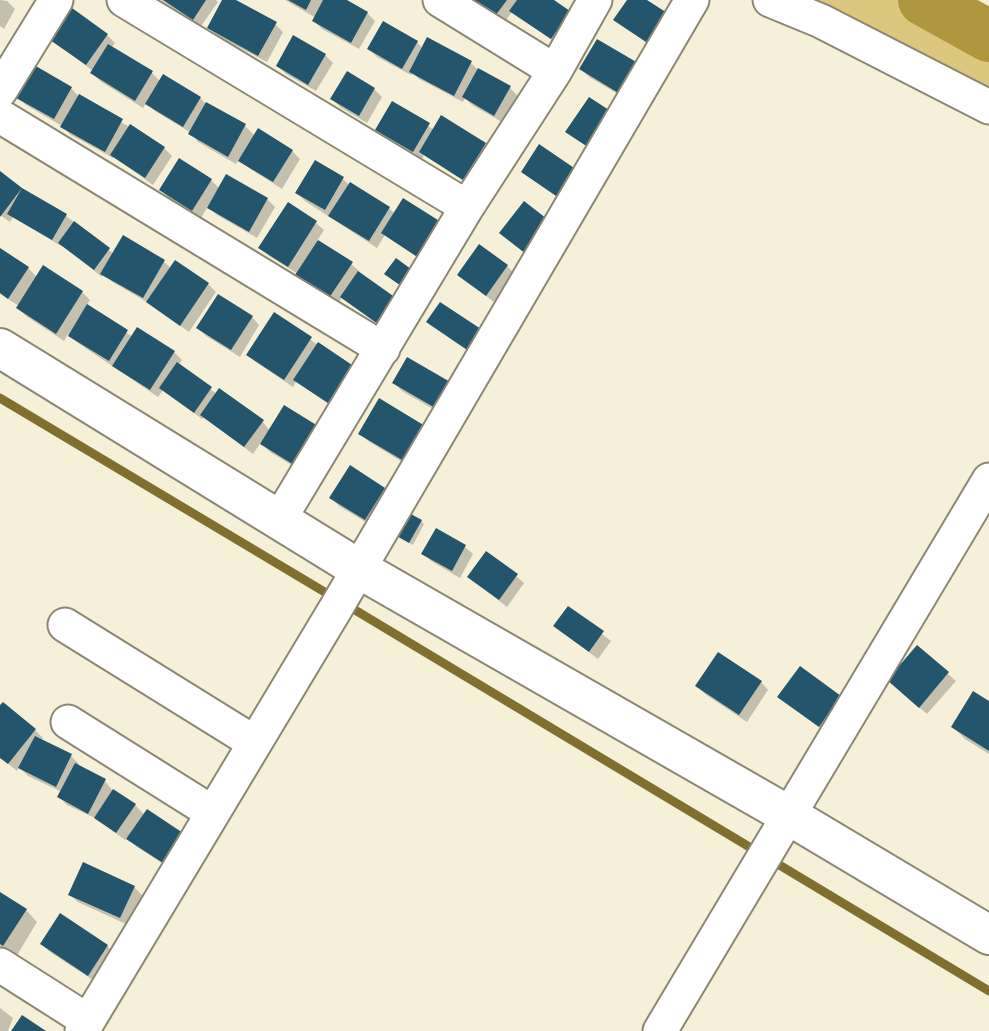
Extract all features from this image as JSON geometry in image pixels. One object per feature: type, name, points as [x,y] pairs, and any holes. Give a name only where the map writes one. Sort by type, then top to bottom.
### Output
[{"type":"street","points":[[0,91],[56,0]]},
{"type":"street","points":[[124,0],[467,207]]},
{"type":"street","points":[[440,0],[555,71]]},
{"type":"street","points":[[279,520],[467,207],[555,71],[595,0]]},
{"type":"street","points":[[0,965],[85,1026],[347,589],[692,0]]},
{"type":"street","points":[[770,0],[821,22],[989,107]]},
{"type":"street","points":[[0,116],[383,349]]},
{"type":"street","points":[[0,348],[279,520],[347,589],[774,840],[989,935]]},
{"type":"street","points":[[660,1031],[989,480]]},
{"type":"street","points":[[65,625],[255,743]]},
{"type":"street","points":[[68,722],[213,813]]},
{"type":"shaded area","points":[[785,0],[966,0],[989,14],[989,107]]},
{"type":"building","points":[[163,0],[206,0],[193,20]]},
{"type":"building","points":[[222,0],[236,0],[277,22],[258,56],[207,28]]},
{"type":"building","points":[[288,0],[311,0],[306,10]]},
{"type":"building","points":[[323,0],[347,0],[368,12],[351,43],[312,21]]},
{"type":"building","points":[[473,0],[507,0],[495,16]]},
{"type":"building","points":[[517,0],[554,0],[570,11],[551,39],[509,11]]},
{"type":"building","points":[[627,0],[647,0],[675,18],[655,48],[613,20]]},
{"type":"building","points":[[72,8],[108,34],[86,65],[50,40]]},
{"type":"building","points":[[383,21],[418,41],[402,69],[367,49]]},
{"type":"building","points":[[293,35],[326,54],[308,85],[276,66]]},
{"type":"building","points":[[427,37],[472,61],[454,96],[409,72]]},
{"type":"building","points":[[597,39],[638,63],[620,94],[579,69]]},
{"type":"building","points":[[108,44],[153,71],[135,101],[90,73]]},
{"type":"building","points":[[34,65],[72,87],[54,119],[16,98]]},
{"type":"building","points":[[478,68],[511,86],[494,116],[462,97]]},
{"type":"building","points":[[347,71],[375,88],[359,116],[330,99]]},
{"type":"building","points":[[163,74],[201,97],[183,127],[145,104]]},
{"type":"building","points":[[79,94],[123,119],[105,152],[60,127]]},
{"type":"building","points":[[589,97],[615,114],[591,149],[565,132]]},
{"type":"building","points":[[392,101],[430,123],[413,152],[375,130]]},
{"type":"building","points":[[206,102],[246,124],[228,157],[188,134]]},
{"type":"building","points":[[441,115],[486,143],[463,180],[419,152]]},
{"type":"building","points":[[130,124],[165,147],[145,178],[110,155]]},
{"type":"building","points":[[258,128],[293,150],[273,182],[238,161]]},
{"type":"building","points":[[539,144],[580,172],[562,200],[521,172]]},
{"type":"building","points":[[179,158],[212,179],[192,211],[159,190]]},
{"type":"building","points":[[315,160],[344,177],[325,210],[295,193]]},
{"type":"building","points":[[0,171],[22,188],[0,217]]},
{"type":"building","points":[[226,174],[268,198],[249,232],[207,208]]},
{"type":"building","points":[[350,182],[390,207],[369,241],[328,216]]},
{"type":"building","points":[[22,188],[67,214],[52,240],[7,214]]},
{"type":"building","points":[[403,198],[441,222],[419,258],[381,233]]},
{"type":"building","points":[[524,201],[551,222],[526,254],[499,233]]},
{"type":"building","points":[[288,202],[317,221],[288,267],[258,248]]},
{"type":"building","points":[[74,221],[110,248],[94,270],[58,243]]},
{"type":"building","points":[[123,235],[165,260],[143,298],[100,274]]},
{"type":"building","points":[[318,240],[353,262],[329,298],[295,275]]},
{"type":"building","points":[[479,244],[508,265],[486,296],[457,275]]},
{"type":"building","points":[[0,248],[29,267],[8,299],[0,293]]},
{"type":"building","points":[[396,258],[415,272],[404,288],[384,274]]},
{"type":"building","points":[[175,260],[209,283],[180,326],[146,302]]},
{"type":"building","points":[[43,265],[83,291],[56,334],[16,308]]},
{"type":"building","points":[[358,271],[396,298],[378,324],[340,297]]},
{"type":"building","points":[[218,294],[253,316],[231,350],[196,328]]},
{"type":"building","points":[[440,302],[487,333],[473,354],[426,322]]},
{"type":"building","points":[[87,304],[128,330],[109,361],[68,336]]},
{"type":"building","points":[[274,312],[312,337],[284,380],[246,355]]},
{"type":"building","points":[[137,327],[175,351],[150,390],[112,366]]},
{"type":"building","points":[[318,342],[355,367],[331,405],[293,380]]},
{"type":"building","points":[[407,357],[452,383],[437,409],[392,383]]},
{"type":"building","points":[[177,362],[212,387],[194,413],[159,388]]},
{"type":"building","points":[[219,388],[264,420],[244,447],[200,415]]},
{"type":"building","points":[[379,398],[430,429],[409,464],[358,434]]},
{"type":"building","points":[[284,405],[318,426],[294,465],[260,444]]},
{"type":"building","points":[[350,465],[385,488],[365,520],[329,498]]},
{"type":"building","points":[[407,512],[422,520],[409,543],[395,535]]},
{"type":"building","points":[[436,528],[466,545],[452,571],[421,554]]},
{"type":"building","points":[[486,551],[518,574],[499,600],[467,577]]},
{"type":"building","points":[[568,606],[604,631],[589,652],[553,626]]},
{"type":"building","points":[[917,645],[949,672],[919,708],[887,680]]},
{"type":"building","points":[[718,652],[762,681],[739,715],[695,686]]},
{"type":"building","points":[[800,666],[841,696],[819,727],[777,697]]},
{"type":"building","points":[[973,691],[989,701],[989,751],[951,727]]},
{"type":"building","points":[[3,702],[36,729],[8,764],[0,758],[0,705]]},
{"type":"building","points":[[35,736],[72,754],[56,787],[18,768]]},
{"type":"building","points":[[75,763],[106,779],[88,814],[57,797]]},
{"type":"building","points":[[113,789],[136,804],[116,833],[94,818]]},
{"type":"building","points":[[147,809],[183,833],[163,863],[126,839]]},
{"type":"building","points":[[83,862],[135,886],[120,918],[68,895]]},
{"type":"building","points":[[0,892],[27,909],[3,946],[0,944]]},
{"type":"building","points":[[60,913],[108,945],[88,976],[40,944]]},
{"type":"building","points":[[22,1015],[46,1031],[11,1031]]},
{"type":"waterway","points":[[924,0],[989,36]]},
{"type":"waterway","points":[[0,398],[333,597]]},
{"type":"waterway","points":[[345,604],[989,991]]}]
